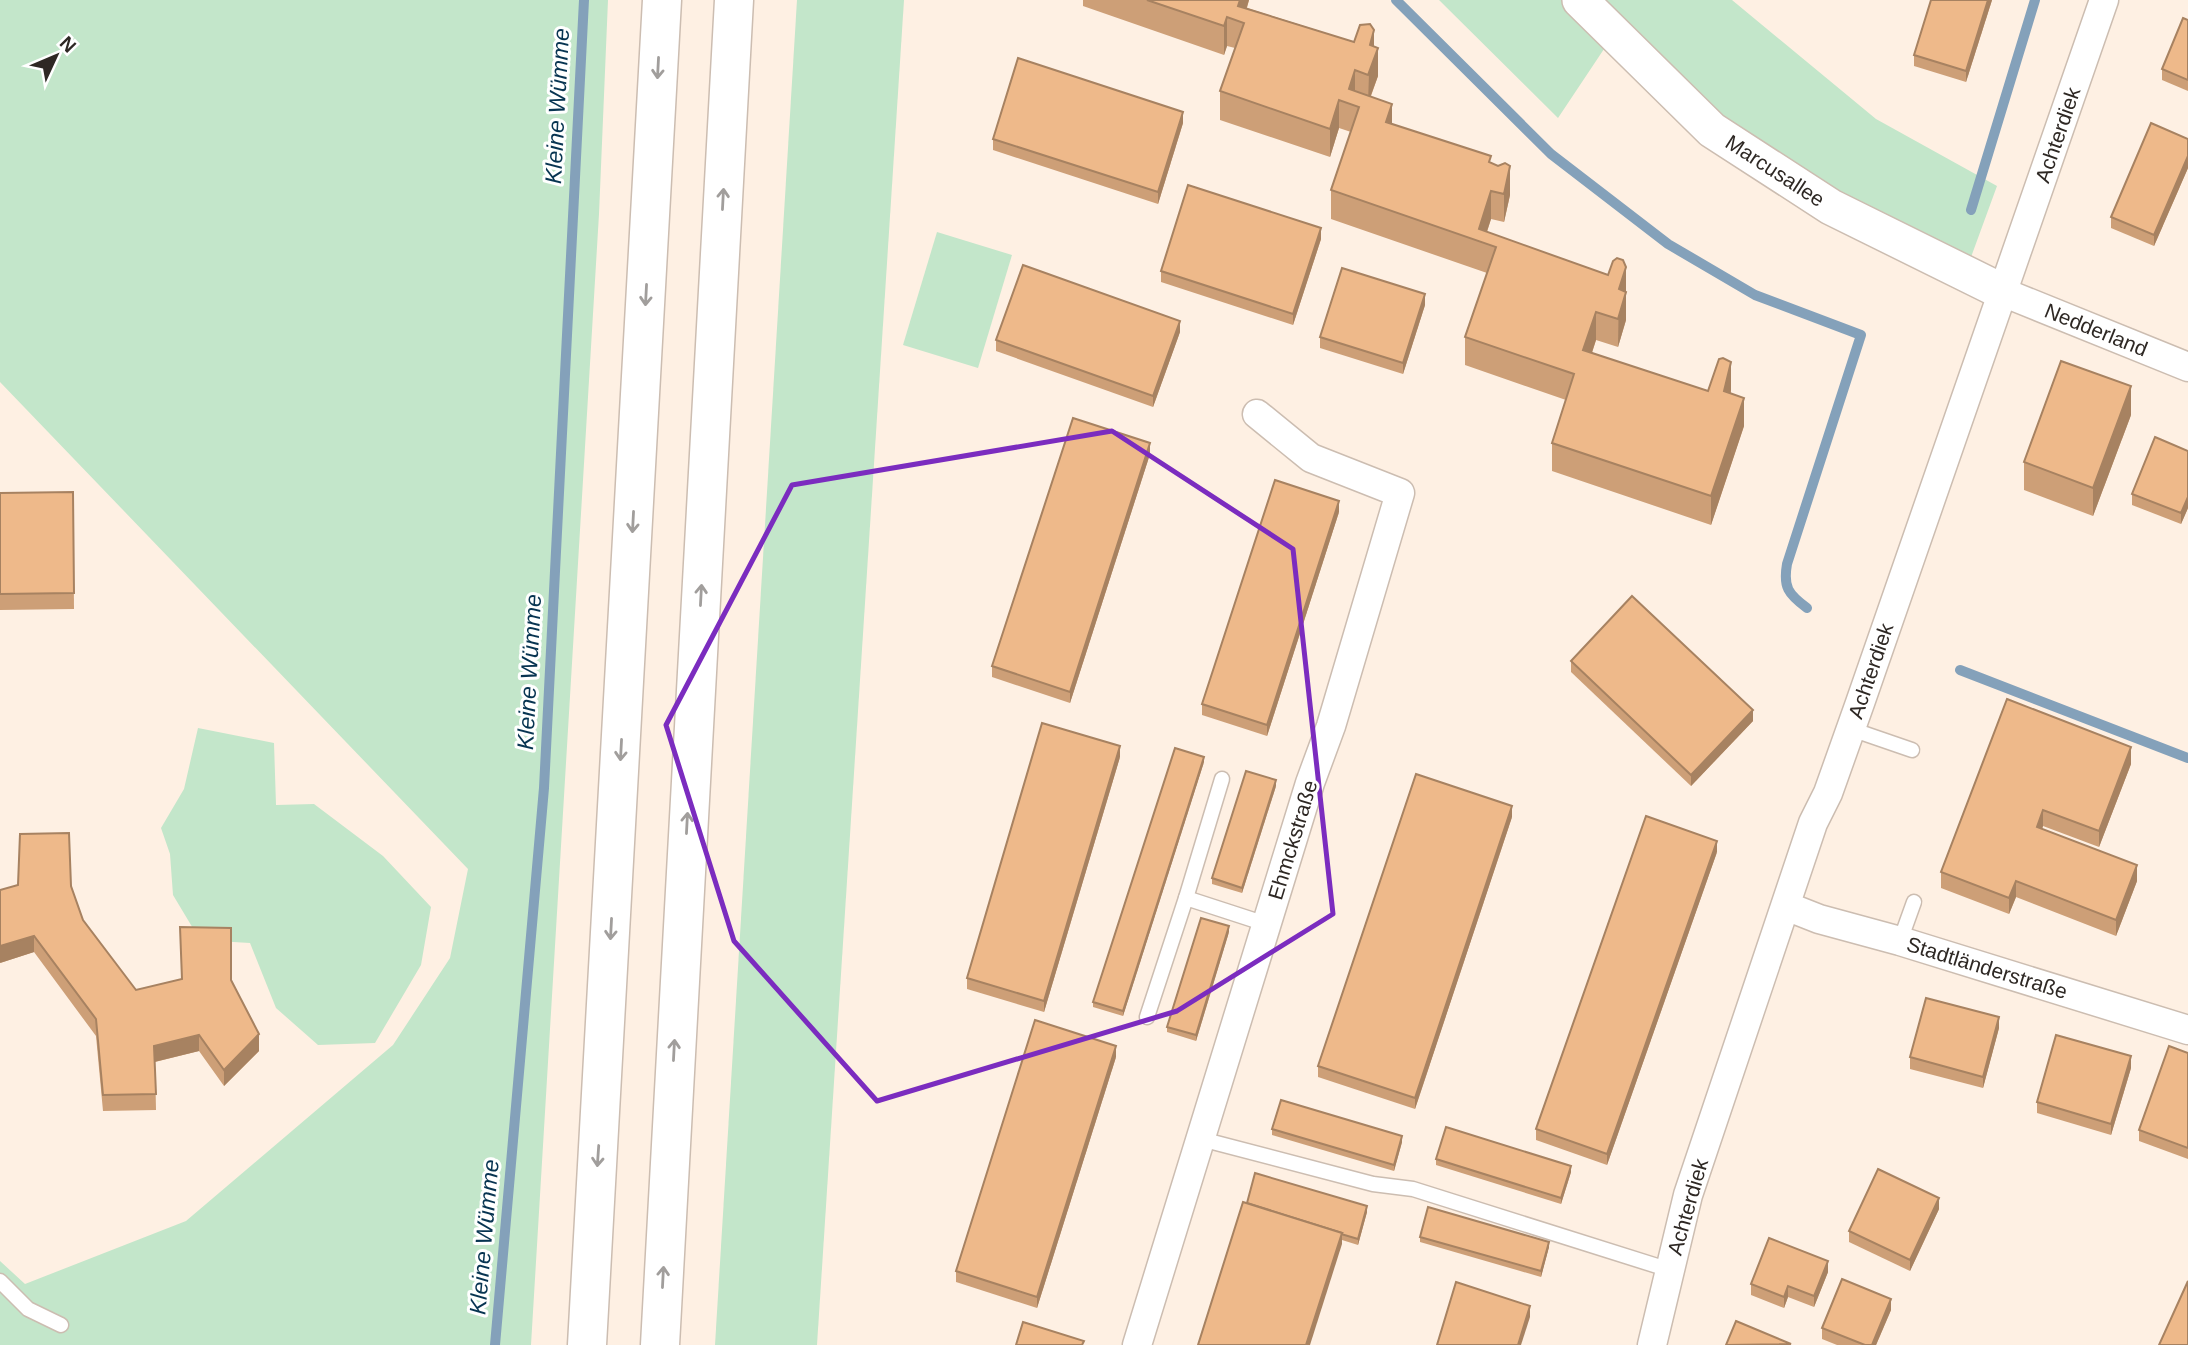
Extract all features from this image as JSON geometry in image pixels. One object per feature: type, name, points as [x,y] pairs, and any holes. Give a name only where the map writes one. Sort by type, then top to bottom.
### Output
[{"type":"highway","points":[[586,1345],[662,0]]},
{"type":"highway","points":[[660,1345],[734,0]]},
{"type":"street","name":"Marcusallee","points":[[1580,0],[1712,130],[1832,207],[2004,293]]},
{"type":"street","name":"Achterdiek","points":[[1652,1345],[1688,1195],[1813,823],[1828,793],[1851,729],[2104,0]]},
{"type":"street","name":"Nedderland","points":[[2004,293],[2188,367]]},
{"type":"street","name":"Ehmckstraße","points":[[1137,1345],[1401,493],[1311,458],[1257,414]]},
{"type":"street","name":"Stadtländerstraße","points":[[1786,906],[1819,919],[1900,941],[2188,1030]]},
{"type":"lane","points":[[1851,729],[1912,750]]},
{"type":"lane","points":[[1147,1017],[1222,779]]},
{"type":"lane","points":[[1186,898],[1266,924]]},
{"type":"lane","points":[[1900,941],[1914,902]]},
{"type":"lane","points":[[1201,1139],[1373,1184],[1413,1189],[1670,1270]]},
{"type":"lane","points":[[0,1281],[28,1309],[61,1325]]},
{"type":"highlighted area","points":[[1112,431],[1293,549],[1333,914],[1177,1011],[877,1101],[734,941],[666,725],[792,485]]},
{"type":"green space","points":[[0,0],[608,0],[599,214],[531,1345],[0,1345],[0,1261],[25,1284],[186,1221],[393,1045],[450,958],[468,869],[0,382]]},
{"type":"green space","points":[[797,0],[904,0],[817,1345],[715,1345]]},
{"type":"green space","points":[[1439,0],[1732,0],[1876,119],[1997,186],[1963,279],[1709,136],[1604,49],[1558,118]]},
{"type":"green space","points":[[937,232],[1012,255],[978,368],[903,345]]},
{"type":"green space","points":[[198,728],[274,743],[276,805],[314,804],[383,856],[431,907],[421,965],[375,1043],[318,1045],[276,1008],[250,943],[200,940],[173,895],[170,854],[161,828],[184,789]]},
{"type":"building","points":[[1147,0],[1240,0],[1238,6],[1354,42],[1360,25],[1370,24],[1374,30],[1370,45],[1378,48],[1368,75],[1355,70],[1349,89],[1392,104],[1386,122],[1491,156],[1489,162],[1498,166],[1505,163],[1510,166],[1504,194],[1491,191],[1479,229],[1608,275],[1613,261],[1617,258],[1623,260],[1626,267],[1619,289],[1626,292],[1618,319],[1596,312],[1583,350],[1708,391],[1719,359],[1731,362],[1724,391],[1744,398],[1711,496],[1552,443],[1574,374],[1465,337],[1496,247],[1331,190],[1359,107],[1339,100],[1330,129],[1220,91],[1244,23],[1227,17],[1224,26]]},
{"type":"building","points":[[1931,0],[1988,0],[1966,71],[1914,55]]},
{"type":"building","points":[[2183,18],[2188,20],[2188,80],[2162,69]]},
{"type":"building","points":[[1018,58],[1183,112],[1158,192],[993,139]]},
{"type":"building","points":[[2151,123],[2188,139],[2188,156],[2154,235],[2111,217]]},
{"type":"building","points":[[1188,185],[1321,228],[1293,314],[1161,271]]},
{"type":"building","points":[[1023,265],[1180,321],[1153,396],[996,340]]},
{"type":"building","points":[[1342,268],[1425,294],[1403,363],[1320,337]]},
{"type":"building","points":[[2061,361],[2131,386],[2093,488],[2024,462]]},
{"type":"building","points":[[1073,418],[1150,443],[1070,692],[992,666]]},
{"type":"building","points":[[2155,437],[2188,451],[2188,497],[2181,513],[2132,494]]},
{"type":"building","points":[[1275,480],[1339,501],[1267,725],[1202,704]]},
{"type":"building","points":[[73,492],[74,593],[0,594],[0,493]]},
{"type":"building","points":[[1632,596],[1753,710],[1691,775],[1571,661]]},
{"type":"building","points":[[2007,699],[2131,747],[2099,831],[2043,810],[2037,827],[2137,865],[2116,920],[2016,881],[2009,898],[1941,872]]},
{"type":"building","points":[[1042,723],[1120,746],[1044,1001],[967,978]]},
{"type":"building","points":[[1175,748],[1204,757],[1123,1011],[1093,1002]]},
{"type":"building","points":[[1246,771],[1276,780],[1242,888],[1212,878]]},
{"type":"building","points":[[1416,774],[1512,806],[1415,1098],[1318,1066]]},
{"type":"building","points":[[1646,816],[1717,841],[1607,1154],[1536,1129]]},
{"type":"building","points":[[69,833],[71,886],[83,920],[136,990],[182,979],[180,927],[231,928],[231,980],[259,1034],[224,1070],[199,1035],[154,1046],[156,1094],[103,1095],[96,1019],[34,936],[0,946],[0,890],[18,885],[20,834]]},
{"type":"building","points":[[1201,918],[1229,926],[1196,1035],[1167,1027]]},
{"type":"building","points":[[1926,998],[1999,1017],[1983,1077],[1910,1057]]},
{"type":"building","points":[[1035,1020],[1116,1046],[1037,1297],[956,1271]]},
{"type":"building","points":[[2056,1035],[2131,1056],[2111,1124],[2037,1102]]},
{"type":"building","points":[[2169,1046],[2188,1053],[2188,1148],[2139,1130]]},
{"type":"building","points":[[1281,1100],[1402,1136],[1394,1165],[1272,1129]]},
{"type":"building","points":[[1446,1127],[1571,1166],[1561,1198],[1436,1159]]},
{"type":"building","points":[[1878,1169],[1939,1198],[1910,1260],[1849,1231]]},
{"type":"building","points":[[1255,1173],[1367,1206],[1358,1239],[1247,1203]]},
{"type":"building","points":[[1243,1202],[1342,1233],[1306,1345],[1198,1345]]},
{"type":"building","points":[[1428,1207],[1549,1242],[1541,1271],[1420,1237]]},
{"type":"building","points":[[1769,1238],[1828,1261],[1814,1296],[1788,1286],[1784,1297],[1751,1284]]},
{"type":"building","points":[[1842,1279],[1891,1299],[1872,1345],[1865,1345],[1822,1328]]},
{"type":"building","points":[[2188,1281],[2188,1345],[2159,1345]]},
{"type":"building","points":[[1456,1282],[1530,1306],[1518,1345],[1437,1345]]},
{"type":"building","points":[[1736,1321],[1791,1344],[1726,1345]]},
{"type":"building","points":[[1023,1322],[1084,1341],[1082,1345],[1016,1345]]},
{"type":"waterway","name":"Kleine Wümme","points":[[495,1345],[544,788],[584,0]]},
{"type":"waterway","points":[[1396,0],[1551,154],[1668,244],[1755,295],[1861,335],[1787,564],[1788,589],[1807,608]]},
{"type":"waterway","points":[[1971,210],[2035,0]]},
{"type":"waterway","points":[[1960,670],[2188,758]]}]
